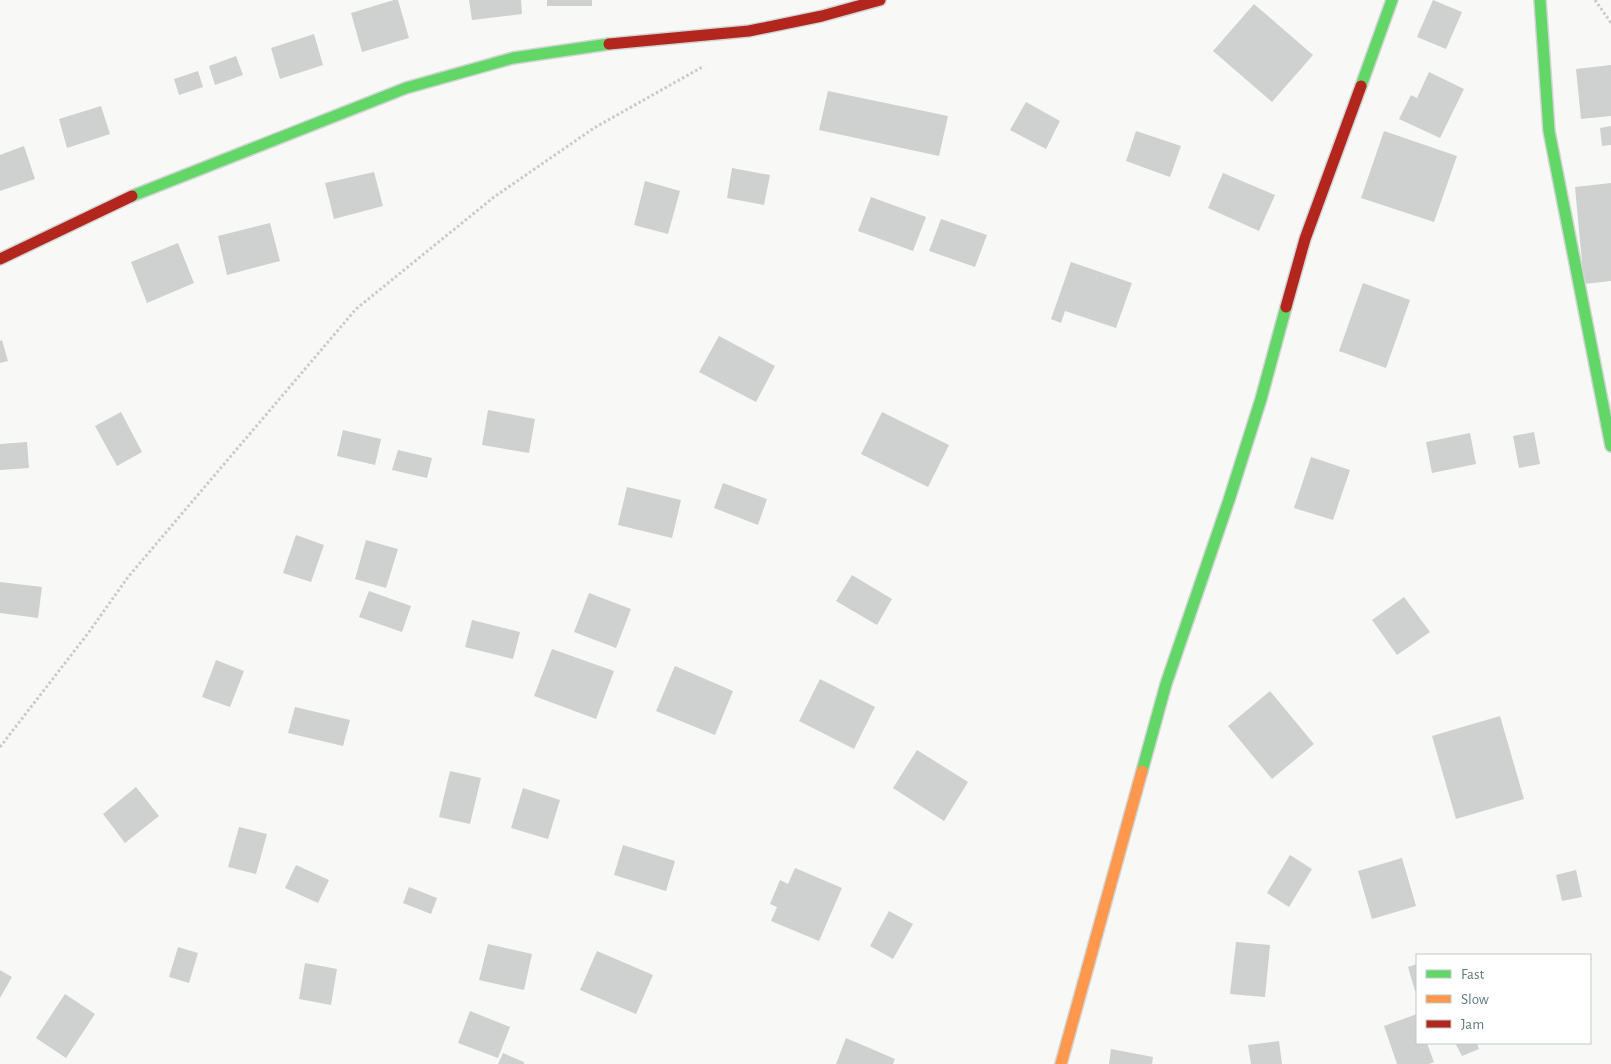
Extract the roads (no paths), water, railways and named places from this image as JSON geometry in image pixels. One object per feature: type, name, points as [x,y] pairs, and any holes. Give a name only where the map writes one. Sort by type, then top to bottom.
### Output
[{"type":"main road","points":[[0,259],[128,198],[406,88],[513,58],[583,47],[749,31],[822,16],[880,0]]},
{"type":"main road","points":[[1061,1064],[1166,684],[1261,400],[1305,239],[1392,0]]},
{"type":"main road","points":[[1540,0],[1549,131],[1611,446]]}]
